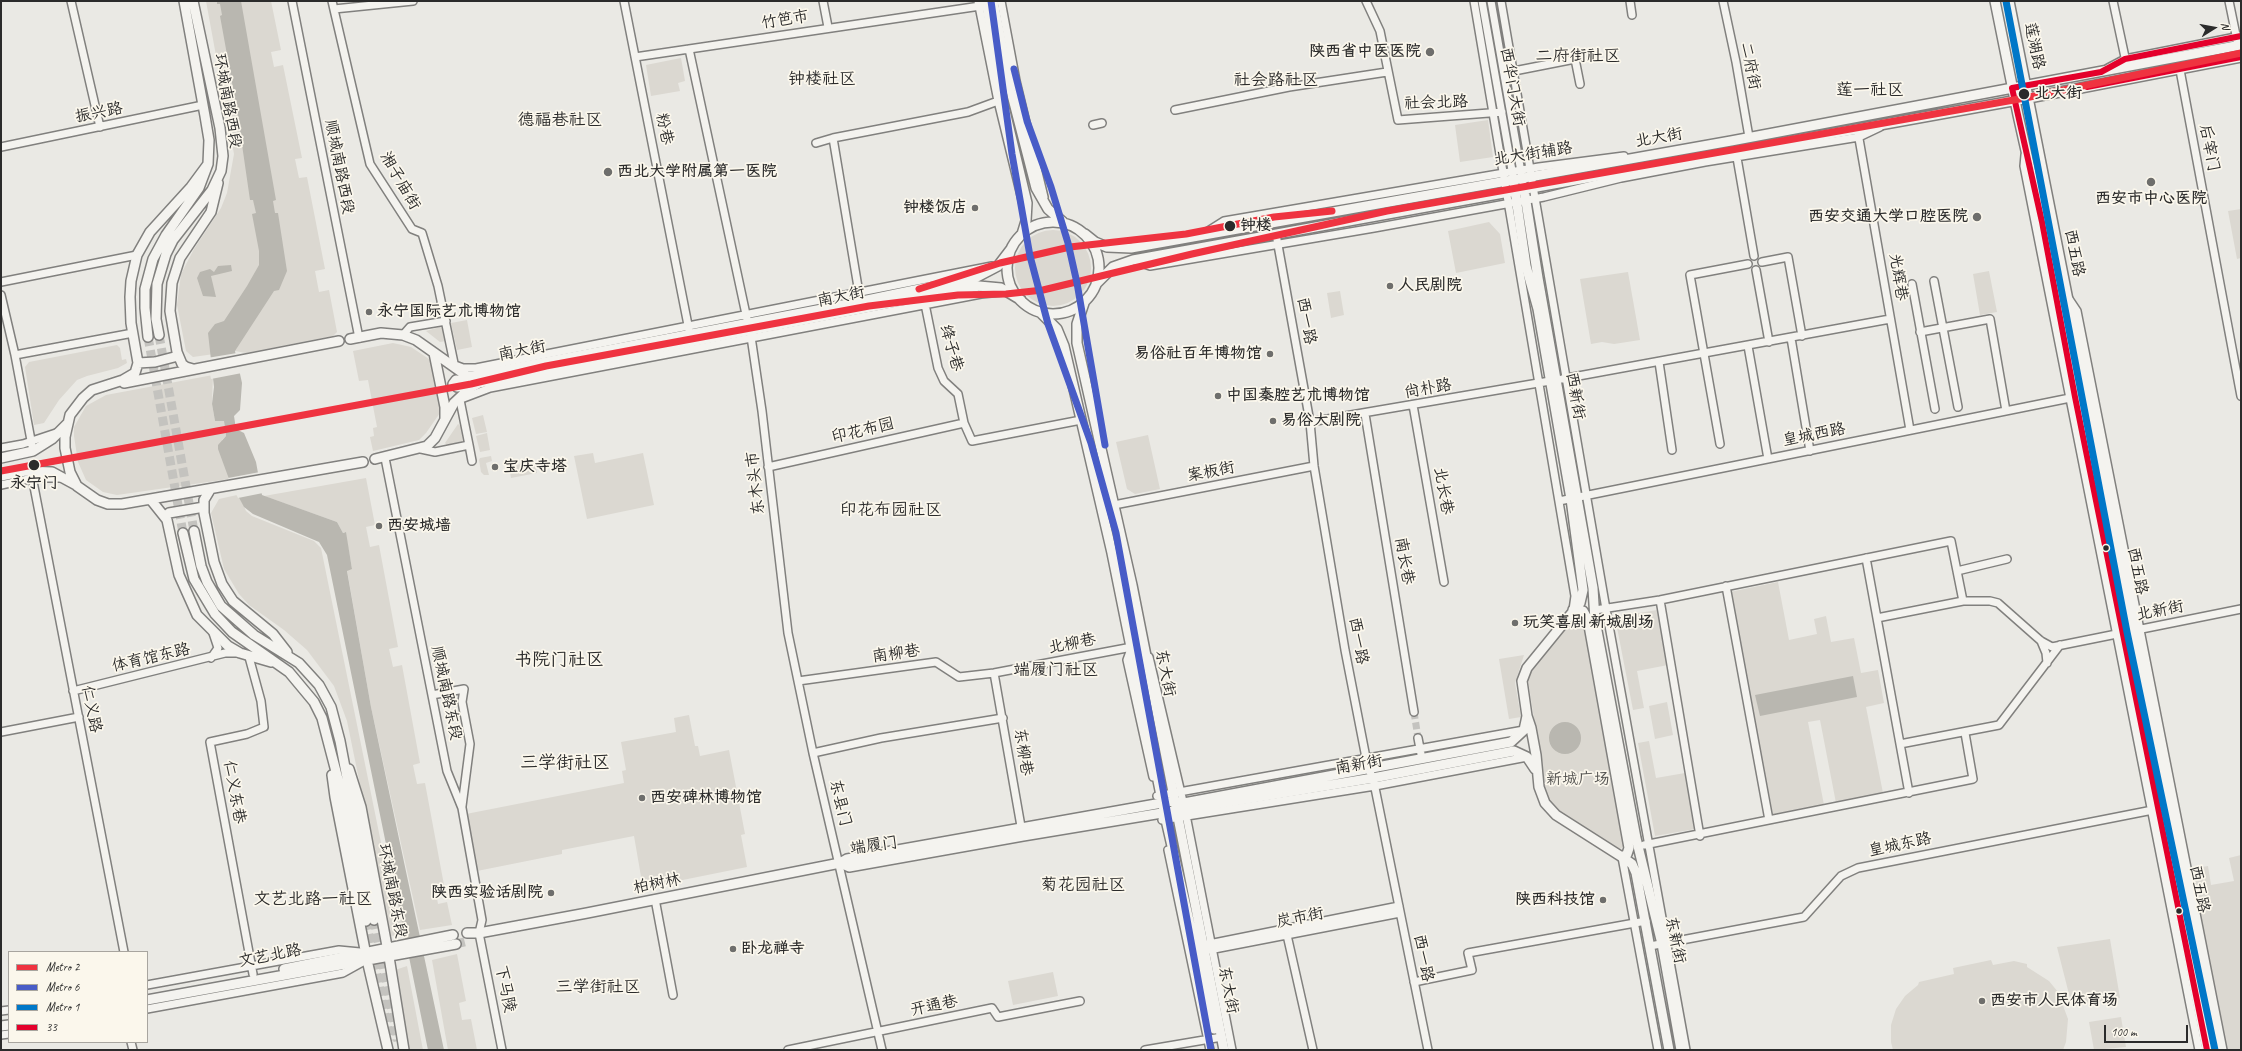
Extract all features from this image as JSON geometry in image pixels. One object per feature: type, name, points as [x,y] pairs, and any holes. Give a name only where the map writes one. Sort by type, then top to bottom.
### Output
[{"type":"main road","name":"环城南路西段","points":[[180,1],[190,38]]},
{"type":"main road","name":"环城南路西段","points":[[148,337],[145,289],[152,259],[166,235],[199,188],[208,164],[208,140],[203,105],[184,1]]},
{"type":"main road","name":"环城南路西段","points":[[159,335],[156,313],[157,284],[166,254],[173,240],[212,190],[221,171],[223,156],[220,128],[193,1]]},
{"type":"main road","name":"环城南路西段","points":[[198,1],[198,23]]},
{"type":"main road","name":"莲湖路","points":[[1995,1],[2015,101]]},
{"type":"main road","name":"莲湖路","points":[[2009,1],[2029,98]]},
{"type":"main road","points":[[985,3],[1012,91],[1036,188],[1044,204],[1052,214],[1064,223],[1085,234],[1093,245],[1098,257],[1099,271],[1096,284],[1084,303],[1066,312],[1056,314],[1041,313],[1030,308],[1012,289],[1008,276],[1007,263],[1011,249],[1022,234],[1026,221],[1026,196],[1001,104],[985,3]]},
{"type":"main road","name":"北大街","points":[[1085,234],[1101,245],[1119,249],[1203,235],[1518,174],[2027,86],[2101,72],[2126,63],[2239,41]]},
{"type":"main road","name":"北大街","points":[[1096,284],[1113,267],[1133,260],[1276,239],[1510,191],[1858,133],[1888,123],[2015,101],[2241,57]]},
{"type":"main road","name":"西五路","points":[[2029,98],[2067,295],[2137,630],[2163,808],[2207,1050]]},
{"type":"main road","name":"西五路","points":[[2015,101],[2042,222],[2073,398],[2120,633],[2163,808],[2216,1050]]},
{"type":"main road","points":[[107,386],[131,376],[135,373],[138,363],[133,334],[130,297],[131,281],[137,256],[154,227],[191,187],[208,164]]},
{"type":"main road","points":[[195,369],[186,367],[178,356],[171,321],[172,283],[180,258],[211,212],[221,171]]},
{"type":"main road","name":"西新街","points":[[1518,174],[1510,191],[1512,202],[1526,266],[1558,380]]},
{"type":"main road","name":"西新街","points":[[1524,189],[1593,588],[1595,610],[1592,620]]},
{"type":"main road","points":[[1022,234],[1042,223],[1064,223]]},
{"type":"main road","name":"南大街","points":[[420,449],[432,442],[459,400],[480,379],[689,330],[749,326],[861,297],[977,277],[994,269],[1005,259],[1011,249]]},
{"type":"main road","name":"南大街","points":[[403,335],[416,340],[455,366],[467,376],[480,379],[749,326],[979,286],[996,286],[1010,292],[1021,300]]},
{"type":"main road","name":"东大街","points":[[1084,303],[1077,324],[1077,343],[1144,643],[1175,795],[1182,812],[1208,947],[1215,1038],[1224,1050]]},
{"type":"main road","name":"东大街","points":[[1041,313],[1054,324],[1062,340],[1132,646],[1160,799],[1218,1050]]},
{"type":"main road","points":[[354,339],[381,333],[403,335]]},
{"type":"main road","points":[[73,483],[67,460],[65,437],[67,424],[70,415],[83,398],[92,390],[339,341]]},
{"type":"main road","points":[[138,363],[155,362],[178,356]]},
{"type":"main road","points":[[438,356],[445,408],[445,420]]},
{"type":"main road","points":[[1,458],[33,451],[48,442],[67,424]]},
{"type":"main road","points":[[375,459],[420,449]]},
{"type":"main road","points":[[1,476],[32,475],[52,472],[73,483],[97,500],[108,504],[122,504],[210,490],[363,462]]},
{"type":"main road","points":[[210,490],[204,500],[204,507],[214,562],[224,588],[239,608],[273,634],[290,657]]},
{"type":"main road","name":"西新街","points":[[1536,772],[1531,728],[1527,716],[1522,687],[1524,675],[1573,610],[1580,603],[1582,590],[1578,497]]},
{"type":"main road","points":[[151,500],[165,516],[175,560],[184,589],[197,615],[212,631],[240,653],[249,657],[278,664]]},
{"type":"main road","points":[[165,516],[169,513],[204,507]]},
{"type":"main road","name":"环城南路东段","points":[[183,533],[194,579],[211,609],[232,632],[289,672],[314,702],[322,718],[345,810],[370,921],[340,741],[335,719],[326,695],[311,674],[290,657],[245,628],[221,606],[205,577],[194,531]]},
{"type":"main road","points":[[1593,588],[1592,620],[1634,841],[1628,852],[1622,857]]},
{"type":"main road","points":[[1573,610],[1583,611],[1592,620]]},
{"type":"main road","name":"南新街","points":[[1182,812],[1367,764],[1421,754],[1511,742],[1524,730],[1527,716]]},
{"type":"main road","name":"环城南路东段","points":[[328,740],[335,797],[366,956],[388,1050]]},
{"type":"main road","name":"环城南路东段","points":[[340,741],[361,807],[404,1050]]},
{"type":"main road","name":"南新街","points":[[1182,812],[1374,782],[1514,751],[1527,757],[1536,772]]},
{"type":"main road","name":"东新街","points":[[1536,772],[1545,803],[1556,815],[1632,864],[1636,874],[1646,921],[1669,1050]]},
{"type":"main road","name":"端履门","points":[[840,863],[849,867],[1022,832],[1175,795]]},
{"type":"main road","name":"端履门","points":[[1022,832],[1164,816],[1182,812]]},
{"type":"main road","name":"东新街","points":[[1634,841],[1665,944],[1681,1050]]},
{"type":"main road","name":"柏树林","points":[[468,937],[479,933],[840,863]]},
{"type":"main road","name":"文艺北路","points":[[148,994],[252,970],[388,953],[454,940]]},
{"type":"main road","name":"文艺北路","points":[[148,1000],[366,956]]},
{"type":"street","points":[[71,1],[100,127]]},
{"type":"street","name":"顺城南路西段","points":[[292,1],[354,339]]},
{"type":"street","name":"湘子庙街","points":[[332,1],[370,164],[412,229],[422,233],[438,286],[455,366]]},
{"type":"street","points":[[334,9],[413,1]]},
{"type":"street","name":"粉巷","points":[[624,1],[689,330]]},
{"type":"street","points":[[823,1],[828,27]]},
{"type":"street","points":[[1000,1],[1040,182],[1052,214]]},
{"type":"street","name":"社会北路","points":[[1366,1],[1380,31],[1387,72],[1398,120],[1498,113]]},
{"type":"street","points":[[1474,1],[1498,113]]},
{"type":"street","name":"西华门大街","points":[[1482,1],[1498,113],[1518,174]]},
{"type":"street","name":"西华门大街","points":[[1491,1],[1518,174]]},
{"type":"street","points":[[1501,1],[1514,71],[1518,174],[1534,188],[1536,198],[1558,380]]},
{"type":"street","points":[[1630,1],[1632,15]]},
{"type":"street","name":"二府街","points":[[1722,1],[1736,62],[1748,135]]},
{"type":"street","points":[[2113,1],[2126,63]]},
{"type":"street","points":[[2229,1],[2239,41]]},
{"type":"street","name":"竹笆市","points":[[635,57],[985,3]]},
{"type":"street","name":"东木头市","points":[[689,49],[749,326],[788,633]]},
{"type":"street","points":[[1514,71],[1575,59],[1580,84]]},
{"type":"street","name":"后宰门","points":[[2180,70],[2241,396]]},
{"type":"street","points":[[1175,110],[1289,87],[1387,72]]},
{"type":"street","points":[[816,143],[833,138],[968,112],[1001,104]]},
{"type":"street","name":"振兴路","points":[[1,147],[203,105]]},
{"type":"street","points":[[1093,125],[1102,123]]},
{"type":"street","name":"光辉巷","points":[[1858,133],[1910,430]]},
{"type":"street","points":[[833,138],[861,297]]},
{"type":"street","points":[[1276,239],[1374,228],[1526,200],[1736,154],[1754,256]]},
{"type":"street","name":"西新街","points":[[1518,174],[1524,189]]},
{"type":"street","points":[[1512,202],[1538,384],[1575,596],[1573,610]]},
{"type":"street","name":"西一路","points":[[1276,239],[1310,422],[1314,466],[1367,764],[1374,782],[1428,1050]]},
{"type":"street","points":[[1,282],[137,256]]},
{"type":"street","points":[[1754,256],[1759,257],[1762,262]]},
{"type":"street","points":[[1748,264],[1749,259],[1754,256]]},
{"type":"street","points":[[1762,262],[1788,257],[1802,336]]},
{"type":"street","points":[[1756,270],[1761,267],[1762,262]]},
{"type":"street","points":[[1748,264],[1751,269],[1756,270]]},
{"type":"street","points":[[1720,444],[1690,275],[1748,264]]},
{"type":"street","points":[[1756,270],[1769,342]]},
{"type":"street","points":[[1934,281],[1958,407]]},
{"type":"street","points":[[1912,284],[1935,409]]},
{"type":"street","points":[[472,461],[459,400],[490,388],[749,326],[925,304],[981,294],[1010,292]]},
{"type":"street","points":[[1,295],[15,355],[33,451]]},
{"type":"street","name":"绛子巷","points":[[925,304],[938,368],[944,381],[958,394],[964,424],[972,441],[1081,420]]},
{"type":"street","name":"尚朴路","points":[[1310,422],[1538,384],[1890,319]]},
{"type":"street","points":[[1920,332],[1990,319],[2006,411]]},
{"type":"street","points":[[403,335],[410,327],[446,321]]},
{"type":"street","points":[[455,366],[463,368],[476,368],[689,330]]},
{"type":"street","points":[[15,355],[133,334]]},
{"type":"street","points":[[1792,338],[1810,451]]},
{"type":"street","points":[[1748,346],[1768,459]]},
{"type":"street","points":[[1659,362],[1672,450]]},
{"type":"street","name":"皇城西路","points":[[1559,501],[2073,398]]},
{"type":"street","name":"北长巷","points":[[1413,405],[1444,582]]},
{"type":"street","name":"南长巷","points":[[1365,414],[1414,712]]},
{"type":"street","name":"印花布园","points":[[768,467],[964,424]]},
{"type":"street","points":[[1,448],[31,441],[60,431]]},
{"type":"street","points":[[420,449],[435,452],[469,446]]},
{"type":"street","name":"顺城南路东段","points":[[384,458],[447,771],[462,808],[482,920],[479,933]]},
{"type":"street","name":"案板街","points":[[1114,505],[1314,466]]},
{"type":"street","points":[[1,485],[32,475]]},
{"type":"street","name":"仁义路","points":[[32,475],[124,951]]},
{"type":"street","points":[[1578,497],[1606,609],[1665,944],[1686,1050]]},
{"type":"street","points":[[1595,610],[1660,600],[1951,541],[1963,601]]},
{"type":"street","points":[[1866,558],[1908,793]]},
{"type":"street","points":[[1957,571],[2007,559]]},
{"type":"street","points":[[1726,586],[1769,820]]},
{"type":"street","points":[[1660,600],[1700,836]]},
{"type":"street","points":[[1877,618],[1963,601],[1998,603],[2042,642],[2052,647],[2060,645]]},
{"type":"street","name":"北新街","points":[[2060,645],[2241,610]]},
{"type":"street","points":[[211,658],[218,648],[212,631]]},
{"type":"street","name":"东县门","points":[[788,633],[813,753],[840,863],[882,1050]]},
{"type":"street","points":[[2042,642],[2046,653],[2047,663]]},
{"type":"street","points":[[1900,744],[1965,733],[1999,725],[2060,645]]},
{"type":"street","name":"北柳巷","points":[[994,673],[1132,646]]},
{"type":"street","name":"体育馆东路","points":[[73,691],[211,658],[225,653],[240,653]]},
{"type":"street","name":"仁义东巷","points":[[249,657],[261,700],[264,727],[247,734],[210,742],[252,970]]},
{"type":"street","name":"南柳巷","points":[[798,681],[936,662],[959,677],[994,673]]},
{"type":"street","name":"东柳巷","points":[[994,673],[1022,832]]},
{"type":"street","points":[[432,696],[464,689],[462,702],[470,744],[462,808]]},
{"type":"street","points":[[1,732],[79,717]]},
{"type":"street","points":[[813,753],[881,738],[1003,718]]},
{"type":"street","points":[[1634,841],[1648,845],[1700,836],[1769,820],[1974,779],[1965,733]]},
{"type":"street","points":[[1418,738],[1421,754]]},
{"type":"street","points":[[1175,795],[1367,764]]},
{"type":"street","points":[[2163,808],[2199,1050]]},
{"type":"street","points":[[2163,808],[2223,1050]]},
{"type":"street","name":"皇城东路","points":[[1650,946],[1804,917],[1841,876],[1858,868],[2163,808]]},
{"type":"street","points":[[1622,857],[1658,1050]]},
{"type":"street","points":[[655,900],[673,995]]},
{"type":"street","name":"炭市街","points":[[1208,947],[1287,935],[1399,909]]},
{"type":"street","name":"炭市街","points":[[1208,947],[1399,909]]},
{"type":"street","points":[[1414,982],[1472,970],[1468,953],[1646,921]]},
{"type":"street","name":"下马陵","points":[[479,933],[502,1050]]},
{"type":"street","points":[[1287,935],[1312,1050]]},
{"type":"street","points":[[1208,947],[1232,1050]]},
{"type":"street","points":[[148,1009],[343,973],[366,956]]},
{"type":"street","points":[[148,985],[252,970]]},
{"type":"street","name":"开通巷","points":[[788,1050],[992,1008],[998,1017],[1080,1001]]},
{"type":"street","points":[[1145,1050],[1215,1038]]},
{"type":"street","points":[[1210,1050],[1215,1038]]},
{"type":"green space","points":[[206,1],[271,1],[281,50],[271,52],[274,67],[283,65],[302,158],[295,159],[299,178],[307,177],[325,269],[315,271],[319,292],[329,290],[337,332],[333,336],[246,353],[235,351],[193,357],[186,351],[177,305],[181,274],[194,249],[221,208],[227,193],[234,154]]},
{"type":"green space","points":[[681,58],[685,81],[678,83],[680,91],[651,96],[646,65]]},
{"type":"green space","points":[[1488,120],[1493,157],[1460,162],[1455,125]]},
{"type":"green space","points":[[2241,209],[2241,258],[2237,259],[2228,211]]},
{"type":"green space","points":[[1489,222],[1500,234],[1505,263],[1456,273],[1448,231]]},
{"type":"green space","points":[[1053,230],[1068,233],[1080,241],[1088,253],[1091,268],[1088,283],[1080,295],[1068,303],[1053,306],[1038,303],[1026,295],[1018,283],[1015,268],[1018,253],[1026,241],[1038,233]]},
{"type":"green space","points":[[1989,271],[1997,312],[1980,315],[1973,274]]},
{"type":"green space","points":[[1628,272],[1640,340],[1614,344],[1602,342],[1591,344],[1580,279]]},
{"type":"green space","points":[[1340,291],[1344,315],[1331,318],[1327,293]]},
{"type":"green space","points":[[467,320],[472,347],[457,350],[451,323]]},
{"type":"green space","points":[[440,327],[444,329],[446,341],[440,342],[426,331]]},
{"type":"green space","points":[[393,343],[411,347],[432,361],[442,410],[426,433],[419,440],[373,451],[370,437],[374,436],[373,428],[377,427],[368,380],[359,381],[353,351]]},
{"type":"green space","points":[[117,345],[120,348],[122,360],[126,359],[127,363],[118,368],[77,380],[59,400],[44,423],[34,425],[25,367],[29,362]]},
{"type":"green space","points":[[213,375],[212,404],[215,421],[224,421],[226,436],[222,440],[229,479],[117,495],[103,492],[86,480],[78,462],[74,427],[86,406],[106,395]]},
{"type":"green space","points":[[483,415],[487,432],[476,434],[472,418]]},
{"type":"green space","points":[[458,424],[461,426],[463,441],[447,445],[445,443]]},
{"type":"green space","points":[[487,433],[490,450],[480,452],[476,436]]},
{"type":"green space","points":[[1148,435],[1160,489],[1135,494],[1127,489],[1116,442]]},
{"type":"green space","points":[[593,453],[595,463],[643,453],[654,505],[587,519],[574,456]]},
{"type":"green space","points":[[491,456],[492,461],[486,463],[489,475],[484,475],[481,472],[479,460],[480,458]]},
{"type":"green space","points":[[535,462],[537,473],[511,478],[509,466]]},
{"type":"green space","points":[[366,478],[375,525],[366,527],[370,547],[379,545],[398,647],[389,649],[393,667],[402,665],[420,763],[413,765],[417,784],[425,783],[444,885],[435,887],[438,904],[447,902],[452,925],[420,930],[371,707],[347,570],[352,568],[345,532],[343,533],[337,522],[264,496]]},
{"type":"green space","points":[[237,495],[240,497],[246,511],[252,516],[314,541],[321,548],[388,877],[399,918],[402,918],[407,933],[391,936],[347,721],[334,686],[307,650],[284,630],[249,605],[239,594],[224,569],[211,513],[219,499]]},
{"type":"green space","points":[[1778,582],[1789,640],[1817,634],[1814,619],[1826,616],[1831,642],[1854,638],[1861,673],[1878,670],[1884,703],[1866,707],[1883,793],[1836,803],[1820,720],[1808,722],[1824,805],[1773,815],[1730,592]]},
{"type":"green space","points":[[1657,610],[1668,665],[1637,671],[1644,708],[1633,710],[1615,617]]},
{"type":"green space","name":"新城广场","points":[[1576,612],[1582,612],[1626,845],[1620,849],[1556,810],[1548,799],[1545,790],[1528,680],[1531,672]]},
{"type":"green space","points":[[1524,655],[1515,683],[1521,717],[1509,719],[1499,659]]},
{"type":"green space","points":[[1667,702],[1673,735],[1655,739],[1649,706]]},
{"type":"green space","name":"西安碑林博物馆","points":[[689,715],[695,746],[698,746],[700,756],[729,750],[745,834],[741,835],[747,867],[643,888],[634,836],[562,850],[562,854],[477,871],[466,814],[624,783],[622,771],[626,770],[621,742],[676,732],[674,718]]},
{"type":"green space","points":[[1649,741],[1656,778],[1685,773],[1695,829],[1655,836],[1638,743]]},
{"type":"green space","points":[[2241,855],[2241,1050],[2226,1050],[2190,869],[2208,866],[2211,885],[2234,881],[2229,858]]},
{"type":"green space","points":[[2110,939],[2120,998],[2072,1006],[2057,947]]},
{"type":"green space","points":[[457,954],[466,1001],[459,1003],[462,1020],[471,1019],[477,1050],[448,1050],[432,960]]},
{"type":"green space","name":"西安市人民体育场","points":[[1991,960],[1993,965],[2014,961],[2027,964],[2027,967],[2049,981],[2058,992],[2068,1019],[2066,1042],[2063,1050],[1893,1050],[1891,1042],[1891,1025],[1896,1009],[1905,996],[1918,985],[1919,982],[1954,974],[1953,968]]},
{"type":"green space","points":[[407,966],[423,1050],[405,1050],[389,972]]},
{"type":"green space","points":[[1053,972],[1058,996],[1013,1005],[1008,981]]},
{"type":"green space","points":[[2121,1017],[2126,1047],[2094,1050],[2089,1022]]},
{"type":"shaded area","points":[[217,1],[241,1],[276,200],[273,201],[275,213],[278,213],[287,271],[279,290],[274,291],[235,351],[242,383],[240,410],[234,416],[236,429],[244,433],[256,462],[262,495],[337,522],[343,533],[346,532],[352,569],[347,571],[371,707],[444,1050],[428,1050],[327,555],[319,542],[253,514],[244,507],[229,479],[218,449],[218,445],[226,436],[224,421],[215,421],[212,404],[214,387],[208,333],[215,324],[224,321],[247,286],[259,265],[259,251],[252,214],[256,213],[253,200],[250,200],[237,110],[220,16],[222,15],[220,4],[217,4]]},
{"type":"shaded area","points":[[231,265],[232,271],[211,276],[216,297],[203,296],[197,278],[200,272],[210,269],[214,272],[218,266]]},
{"type":"shaded area","points":[[1853,676],[1857,697],[1760,716],[1755,695]]},
{"type":"shaded area","points":[[1565,722],[1576,727],[1581,738],[1576,749],[1565,754],[1554,749],[1549,738],[1554,727]]},
{"type":"pier","points":[[237,353],[242,373],[211,379],[207,358]]},
{"type":"pier","points":[[260,472],[263,493],[238,498],[228,478]]},
{"type":"tunnel","points":[[159,335],[194,531]]},
{"type":"tunnel","points":[[148,337],[183,533]]},
{"type":"tunnel","points":[[1414,712],[1418,738]]},
{"type":"tunnel","points":[[374,920],[398,1041]]},
{"type":"tunnel","points":[[366,921],[390,1041]]},
{"type":"tunnel","points":[[456,944],[468,941]]},
{"type":"metro line","name":"6","points":[[991,1],[1012,154],[1030,256],[1048,324],[1091,443],[1116,533],[1211,1050]]},
{"type":"metro line","name":"1","points":[[2006,1],[2127,632],[2215,1050]]},
{"type":"metro line","name":"2","points":[[1,471],[471,384],[546,366],[869,306],[958,295],[1006,294],[1043,290],[1192,254],[1387,211],[2025,98],[2241,53]]},
{"type":"metro line","name":"6","points":[[1014,69],[1027,121],[1051,187],[1068,243],[1077,283],[1105,445]]},
{"type":"metro line","name":"2","points":[[919,289],[1000,263],[1070,247],[1186,234],[1274,217],[1332,211]]},
{"type":"transit line","name":"33","points":[[2207,1050],[2075,397],[2042,222],[2012,88],[2101,72],[2125,59],[2241,36]]},
{"type":"transit line","name":"33","points":[[2087,87],[2241,57]]},
{"type":"place","name":"陕西省中医医院","points":[[1430,52]]},
{"type":"place","name":"北大街","points":[[2024,94]]},
{"type":"place","name":"西北大学附属第一医院","points":[[608,172]]},
{"type":"place","name":"西安市中心医院","points":[[2151,182]]},
{"type":"place","name":"钟楼饭店","points":[[975,208]]},
{"type":"place","name":"西安交通大学口腔医院","points":[[1977,217]]},
{"type":"place","name":"钟楼","points":[[1230,226]]},
{"type":"place","name":"人民剧院","points":[[1390,286]]},
{"type":"place","name":"永宁国际艺术博物馆","points":[[369,312]]},
{"type":"place","name":"易俗社百年博物馆","points":[[1270,354]]},
{"type":"place","name":"中国秦腔艺术博物馆","points":[[1218,396]]},
{"type":"place","name":"易俗大剧院","points":[[1273,421]]},
{"type":"place","name":"永宁门","points":[[34,465]]},
{"type":"place","name":"宝庆寺塔","points":[[495,467]]},
{"type":"place","name":"西安城墙","points":[[379,526]]},
{"type":"place","name":"玩笑喜剧·新城剧场","points":[[1515,623]]},
{"type":"place","name":"西安碑林博物馆","points":[[642,798]]},
{"type":"place","name":"陕西实验话剧院","points":[[551,893]]},
{"type":"place","name":"陕西科技馆","points":[[1603,900]]},
{"type":"place","name":"卧龙禅寺","points":[[733,949]]},
{"type":"place","name":"西安市人民体育场","points":[[1982,1001]]},
{"type":"district","name":"二府街社区","points":[[1578,57]]},
{"type":"district","name":"钟楼社区","points":[[822,80]]},
{"type":"district","name":"社会路社区","points":[[1276,81]]},
{"type":"district","name":"莲一社区","points":[[1870,91]]},
{"type":"district","name":"德福巷社区","points":[[560,121]]},
{"type":"district","name":"印花布园社区","points":[[891,511]]},
{"type":"district","name":"书院门社区","points":[[559,660]]},
{"type":"district","name":"端履门社区","points":[[1056,671]]},
{"type":"district","name":"三学街社区","points":[[565,763]]},
{"type":"district","name":"菊花园社区","points":[[1083,886]]},
{"type":"district","name":"文艺北路一社区","points":[[313,900]]},
{"type":"district","name":"三学街社区","points":[[598,988]]}]
